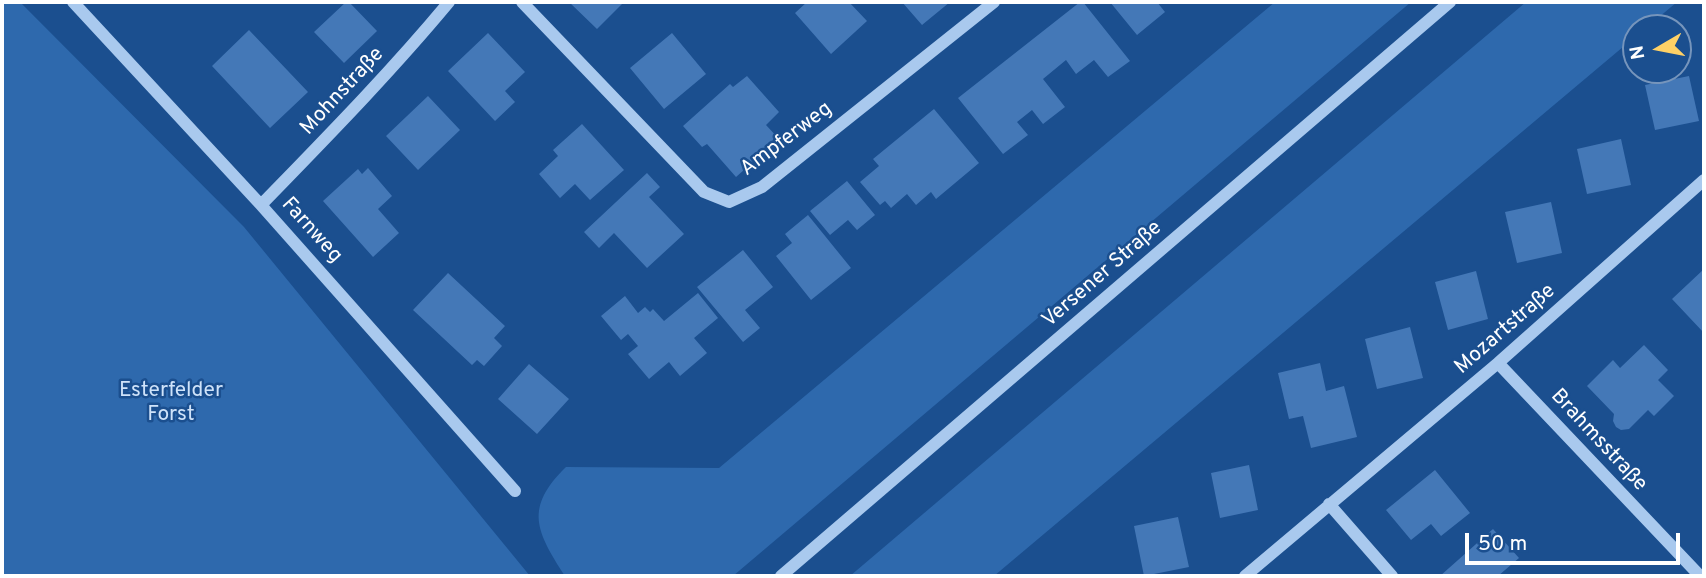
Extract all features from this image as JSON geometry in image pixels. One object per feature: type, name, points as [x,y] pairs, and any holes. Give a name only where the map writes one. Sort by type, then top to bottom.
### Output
[{"type":"street","name":"Farnweg","points":[[73,2],[261,205],[515,491]]},
{"type":"street","name":"Mohnstraße","points":[[261,205],[356,108],[449,2]]},
{"type":"street","name":"Ampferweg","points":[[522,2],[704,192],[729,202],[762,187],[994,2]]},
{"type":"street","name":"Versener Straße","points":[[781,576],[1450,2]]},
{"type":"street","name":"Mozartstraße","points":[[1245,576],[1498,363],[1704,180]]},
{"type":"street","name":"Brahmsstraße","points":[[1498,363],[1700,576]]},
{"type":"street","points":[[1329,504],[1392,576]]},
{"type":"green space","name":"Esterfelder Forst","points":[[2,2],[20,2],[244,227],[530,576],[2,576]]},
{"type":"green space","points":[[1275,2],[1411,2],[733,576],[565,576],[547,546],[539,520],[544,495],[566,467],[719,468]]},
{"type":"green space","points":[[1526,2],[1677,2],[1663,14],[1622,14],[1622,48],[994,576],[850,576]]},
{"type":"building","points":[[346,2],[377,31],[344,63],[314,32]]},
{"type":"building","points":[[569,2],[624,2],[597,29]]},
{"type":"building","points":[[807,2],[849,2],[867,21],[831,54],[795,13]]},
{"type":"building","points":[[902,2],[950,2],[922,25]]},
{"type":"building","points":[[1083,2],[1130,61],[1108,77],[1094,60],[1076,74],[1066,60],[1043,79],[1065,107],[1043,124],[1032,110],[1017,122],[1028,135],[1003,154],[958,98]]},
{"type":"building","points":[[1110,2],[1157,2],[1165,12],[1137,35]]},
{"type":"building","points":[[249,30],[308,92],[270,128],[212,66]]},
{"type":"building","points":[[488,33],[525,72],[505,91],[515,102],[495,121],[448,71]]},
{"type":"building","points":[[672,33],[706,74],[664,109],[630,68]]},
{"type":"building","points":[[747,76],[779,112],[766,125],[779,139],[736,177],[707,144],[702,147],[683,126],[730,84],[733,87]]},
{"type":"building","points":[[1691,84],[1699,121],[1655,130],[1645,85]]},
{"type":"building","points":[[428,96],[460,130],[418,170],[386,136]]},
{"type":"building","points":[[934,109],[979,163],[936,199],[931,192],[916,205],[907,194],[891,208],[885,201],[880,205],[860,182],[879,166],[873,159]]},
{"type":"building","points":[[582,124],[624,170],[590,200],[575,184],[560,198],[539,174],[558,156],[553,150]]},
{"type":"building","points":[[1621,139],[1631,185],[1587,194],[1577,149]]},
{"type":"building","points":[[368,168],[392,196],[378,209],[399,233],[373,257],[323,201],[358,169],[362,174]]},
{"type":"building","points":[[647,173],[660,187],[649,197],[684,234],[647,268],[614,233],[599,248],[584,232]]},
{"type":"building","points":[[847,181],[875,215],[857,230],[848,220],[830,235],[810,211]]},
{"type":"building","points":[[1551,202],[1562,253],[1517,263],[1505,212]]},
{"type":"building","points":[[808,215],[851,268],[811,300],[776,256],[792,243],[785,234]]},
{"type":"building","points":[[743,250],[773,287],[745,310],[760,328],[743,342],[697,287]]},
{"type":"building","points":[[1704,269],[1704,333],[1672,299]]},
{"type":"building","points":[[1476,271],[1488,319],[1448,330],[1435,282]]},
{"type":"building","points":[[448,273],[505,326],[494,338],[502,346],[484,366],[477,360],[472,365],[413,310]]},
{"type":"building","points":[[698,293],[718,318],[694,338],[707,353],[680,376],[669,362],[649,379],[628,354],[638,346],[628,334],[621,340],[601,316],[625,296],[638,313],[645,307],[650,312],[653,309],[664,321]]},
{"type":"building","points":[[1410,327],[1423,378],[1377,389],[1365,339]]},
{"type":"building","points":[[1644,345],[1668,370],[1658,380],[1674,396],[1654,416],[1648,410],[1629,429],[1621,430],[1613,421],[1614,414],[1587,386],[1613,360],[1620,368]]},
{"type":"building","points":[[1320,363],[1326,391],[1344,386],[1357,437],[1311,448],[1303,416],[1289,419],[1278,373]]},
{"type":"building","points":[[529,364],[569,399],[537,434],[498,399]]},
{"type":"building","points":[[1249,465],[1258,510],[1220,518],[1211,473]]},
{"type":"building","points":[[1435,470],[1470,513],[1441,536],[1431,524],[1411,540],[1386,510]]},
{"type":"building","points":[[1178,517],[1189,567],[1144,576],[1134,526]]},
{"type":"building","points":[[1493,529],[1519,558],[1498,576],[1440,576]]}]
